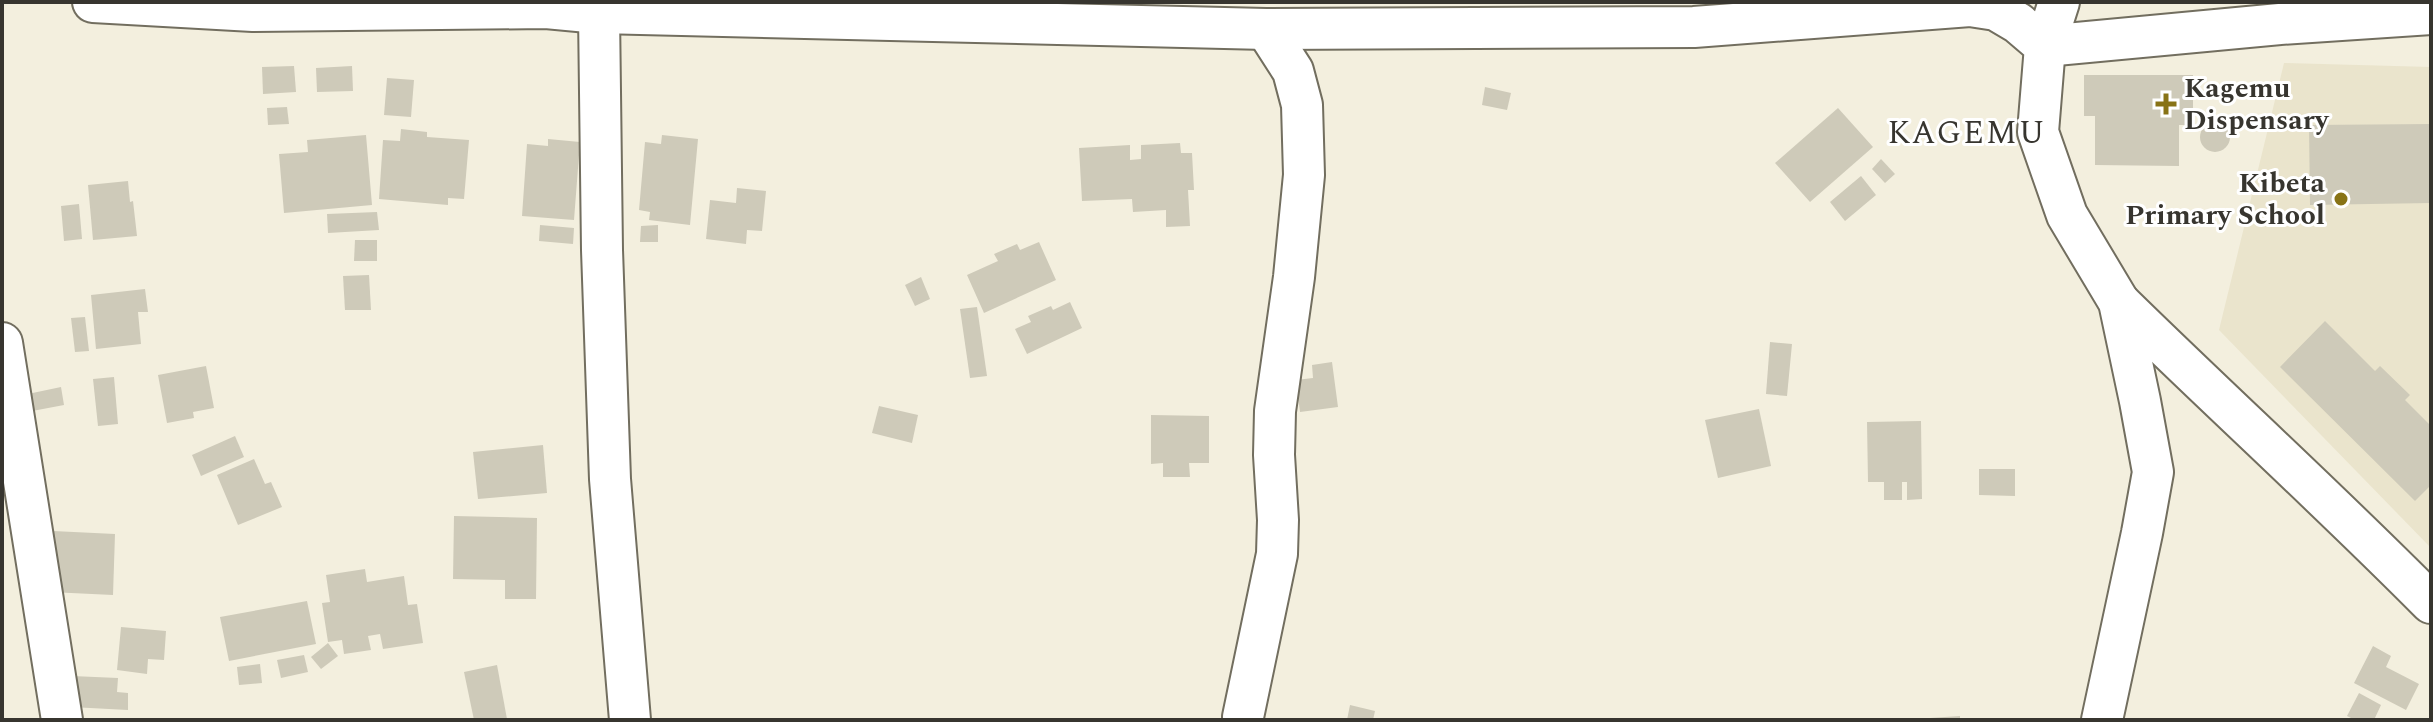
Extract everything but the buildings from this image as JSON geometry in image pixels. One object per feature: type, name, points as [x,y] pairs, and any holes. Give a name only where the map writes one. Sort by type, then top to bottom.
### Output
[{"type":"street","points":[[93,2],[253,11],[546,5],[599,13],[1266,29],[1694,27],[1970,6],[1996,10],[2018,23],[2045,46],[2266,25],[2431,14]]},
{"type":"street","points":[[2059,2],[2045,46],[2038,132],[2067,215],[2119,302],[2348,519],[2431,603]]},
{"type":"street","points":[[599,13],[610,479],[630,720]]},
{"type":"street","points":[[1243,717],[1277,554],[1274,420],[1294,277],[1304,175],[1302,105],[1293,71],[1266,29]]},
{"type":"street","points":[[2102,720],[2153,472],[2119,302]]},
{"type":"street","points":[[2,343],[62,720]]},
{"type":"shaded area","name":"Kibeta Primary School","points":[[2284,63],[2431,67],[2431,548],[2219,330]]},
{"type":"place","name":"Kagemu Dispensary","points":[[2166,104]]},
{"type":"place","name":"Kibeta Primary School","points":[[2341,199]]},
{"type":"district","name":"KAGEMU","points":[[1967,133]]}]
